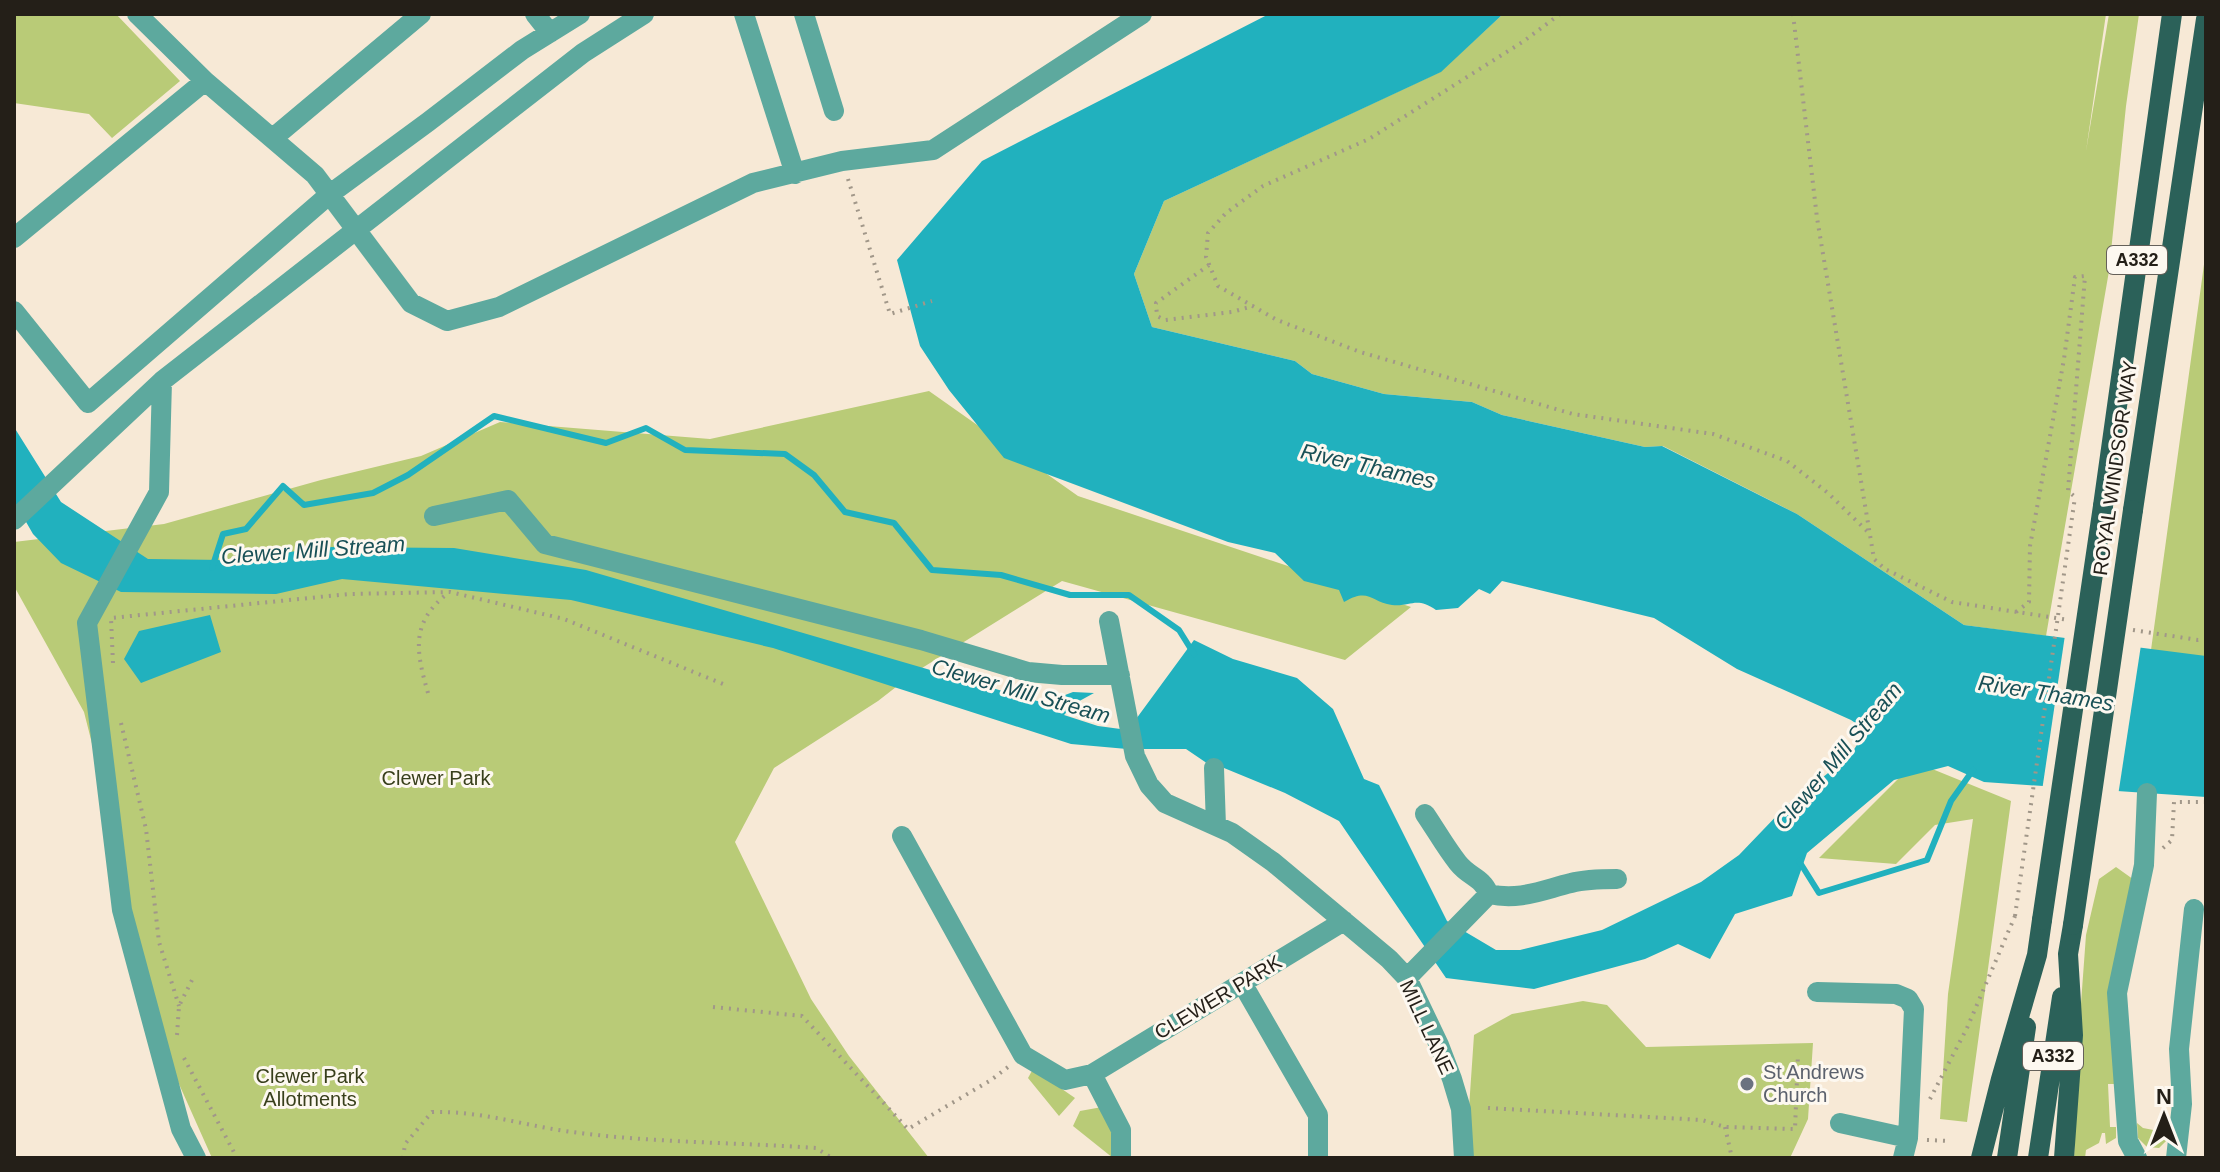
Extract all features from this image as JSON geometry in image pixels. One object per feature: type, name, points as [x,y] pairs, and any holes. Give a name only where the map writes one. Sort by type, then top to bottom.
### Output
[{"type":"main road","name":"ROYAL WINDSOR WAY","points":[[2037,955],[2172,14]]},
{"type":"main road","name":"ROYAL WINDSOR WAY","points":[[2068,954],[2206,19]]},
{"type":"main road","points":[[2064,1158],[2073,1035],[2068,954]]},
{"type":"main road","name":"A332","points":[[2038,1158],[2068,954]]},
{"type":"main road","points":[[1981,1158],[2037,955]]},
{"type":"main road","name":"A332","points":[[2007,1158],[2037,955]]},
{"type":"street","points":[[137,14],[205,81],[315,175],[411,303],[447,321],[499,307],[753,183],[842,161],[933,150],[1142,14]]},
{"type":"street","points":[[273,138],[421,14]]},
{"type":"street","points":[[535,14],[550,33]]},
{"type":"street","points":[[15,317],[88,403],[330,194],[522,50],[580,14]]},
{"type":"street","points":[[14,520],[162,381],[583,53],[644,14]]},
{"type":"street","points":[[744,14],[795,174]]},
{"type":"street","points":[[804,14],[834,111]]},
{"type":"street","points":[[14,238],[205,81]]},
{"type":"street","points":[[162,381],[159,492],[87,623],[122,910],[181,1129],[196,1158]]},
{"type":"street","points":[[434,516],[508,500],[545,544],[921,640],[1028,672],[1120,675],[1109,621]]},
{"type":"street","name":"MILL LANE","points":[[1120,675],[1135,756],[1149,785],[1165,803],[1216,826],[1273,862],[1389,959],[1414,971],[1461,1109],[1464,1158]]},
{"type":"street","points":[[1214,768],[1216,826]]},
{"type":"street","points":[[2137,1158],[2128,1141],[2117,993],[2144,865],[2147,793]]},
{"type":"street","points":[[1425,814],[1457,862],[1482,886],[1505,898],[1538,894],[1570,883],[1617,879]]},
{"type":"street","points":[[902,836],[1023,1055],[1065,1080],[1092,1074],[1121,1130],[1121,1158]]},
{"type":"street","points":[[1414,971],[1461,923],[1482,886]]},
{"type":"street","points":[[2176,1158],[2182,1104],[2179,1049],[2194,909]]},
{"type":"street","name":"CLEWER PARK","points":[[1092,1074],[1344,921]]},
{"type":"street","points":[[1242,983],[1318,1115],[1318,1158]]},
{"type":"street","points":[[1817,992],[1896,994],[1908,999],[1914,1009],[1905,1148],[1840,1123]]},
{"type":"path","points":[[1560,14],[1524,41],[1369,139],[1263,186],[1226,213],[1208,233],[1206,257],[1218,286],[1277,320],[1360,352],[1573,414],[1713,434],[1787,461],[1828,493],[1869,533]]},
{"type":"path","points":[[1793,14],[1817,218],[1869,533]]},
{"type":"path","points":[[842,161],[890,314],[932,301]]},
{"type":"path","points":[[1209,265],[1156,303],[1157,316],[1165,320],[1232,312],[1253,306]]},
{"type":"path","name":"ROYAL WINDSOR WAY","points":[[1869,533],[1874,559],[1885,569],[1952,602],[2016,612],[2029,602],[2030,546],[2064,359],[2075,277],[2085,276],[2068,491],[2075,497],[2015,916],[1967,1028],[1929,1101]]},
{"type":"path","points":[[114,673],[111,618],[349,594],[450,592],[564,619],[728,686]]},
{"type":"path","points":[[428,693],[419,662],[419,629],[435,604],[450,592]]},
{"type":"path","points":[[119,715],[146,829],[159,942],[179,1006],[177,1045],[237,1158]]},
{"type":"path","points":[[2144,865],[2172,840],[2174,802],[2206,802]]},
{"type":"path","points":[[179,1006],[194,976]]},
{"type":"path","points":[[713,1007],[802,1016],[908,1129],[991,1080],[1023,1055]]},
{"type":"path","points":[[1488,1108],[1702,1120],[1725,1127],[1795,1129],[1798,1054]]},
{"type":"path","points":[[403,1158],[405,1144],[432,1112],[466,1111],[564,1131],[816,1148],[832,1158]]},
{"type":"path","points":[[1725,1127],[1732,1158]]},
{"type":"green space","points":[[14,14],[116,14],[180,81],[112,138],[89,114],[14,103]]},
{"type":"green space","points":[[1503,14],[2106,14],[2086,151],[2109,14],[2139,14],[2109,271],[2046,636],[1964,625],[1797,514],[1663,446],[1645,447],[1502,415],[1472,402],[1384,394],[1312,374],[1295,361],[1152,327],[1134,274],[1164,201],[1440,72]]},
{"type":"green space","points":[[2206,250],[2206,656],[2200,657],[2151,650]]},
{"type":"green space","points":[[929,391],[1078,496],[1411,607],[1345,660],[1062,581],[914,673],[878,701],[774,768],[735,842],[811,999],[849,1056],[929,1158],[212,1158],[146,1010],[126,878],[84,712],[14,586],[14,542],[164,524],[421,456],[500,422],[710,439]]},
{"type":"green space","points":[[1915,762],[2011,801],[1967,1122],[1940,1119],[1948,994],[1973,819],[1935,825],[1896,864],[1819,858]]},
{"type":"green space","points":[[2116,867],[2137,882],[2114,1084],[2108,1084],[2110,1127],[2116,1127],[2116,1138],[2106,1144],[2105,1133],[2102,1133],[2099,1143],[2086,1150],[2085,1158],[2074,1158],[2086,935],[2099,879]]},
{"type":"green space","points":[[1583,1001],[1607,1005],[1646,1047],[1813,1043],[1808,1119],[1790,1158],[1473,1158],[1469,1108],[1474,1035],[1512,1014]]},
{"type":"green space","points":[[1033,1069],[1075,1098],[1059,1116],[1028,1078]]},
{"type":"green space","points":[[1102,1107],[1113,1128],[1113,1158],[1073,1126],[1080,1111]]},
{"type":"green space","points":[[2137,1123],[2143,1128],[2169,1133],[2168,1139],[2159,1148],[2147,1147],[2138,1138]]},
{"type":"water","points":[[1269,14],[1503,14],[1441,72],[1164,201],[1134,274],[1152,327],[1295,361],[1312,374],[1384,394],[1472,402],[1502,415],[1645,447],[1662,446],[1797,514],[1964,625],[2206,656],[2206,797],[1984,782],[1948,766],[1894,780],[1807,853],[1792,896],[1735,914],[1710,959],[1678,944],[1645,959],[1534,989],[1446,978],[1339,821],[1285,793],[1224,768],[1214,768],[1186,749],[1127,749],[1071,744],[773,648],[571,600],[342,579],[276,594],[121,592],[61,563],[33,534],[14,501],[14,427],[61,502],[148,559],[224,560],[330,547],[454,548],[586,570],[1044,703],[1073,692],[1094,693],[1074,704],[1064,715],[1098,726],[1128,730],[1194,640],[1233,659],[1297,678],[1333,709],[1364,779],[1379,785],[1447,921],[1496,950],[1520,950],[1602,930],[1701,882],[1739,855],[1787,805],[1850,756],[1866,730],[1851,720],[1737,669],[1654,618],[1502,581],[1490,594],[1479,589],[1458,608],[1436,610],[1418,603],[1392,605],[1365,596],[1344,602],[1339,590],[1304,581],[1275,553],[1228,542],[1004,458],[949,390],[920,346],[897,260],[982,161]]},
{"type":"water","points":[[210,615],[221,652],[141,683],[124,659],[139,631]]},
{"type":"pier","points":[[2065,635],[2141,645],[2118,796],[2042,791]]},
{"type":"waterway","name":"Clewer Mill Stream","points":[[212,568],[223,534],[246,529],[283,486],[304,505],[373,493],[408,475],[494,416],[606,443],[646,428],[685,450],[785,454],[814,475],[845,512],[894,523],[932,570],[1001,575],[1070,595],[1129,595],[1179,630],[1194,654]]},
{"type":"waterway","points":[[1799,861],[1819,893],[1927,860],[1951,801],[1973,770]]},
{"type":"place","name":"St Andrews Church","points":[[1747,1084]]},
{"type":"water label","name":"River Thames","points":[[1368,466]]},
{"type":"water label","name":"River Thames","points":[[2046,693]]},
{"type":"park label","name":"Clewer Park","points":[[436,778]]},
{"type":"park label","name":"Clewer Park Allotments","points":[[310,1088]]}]
